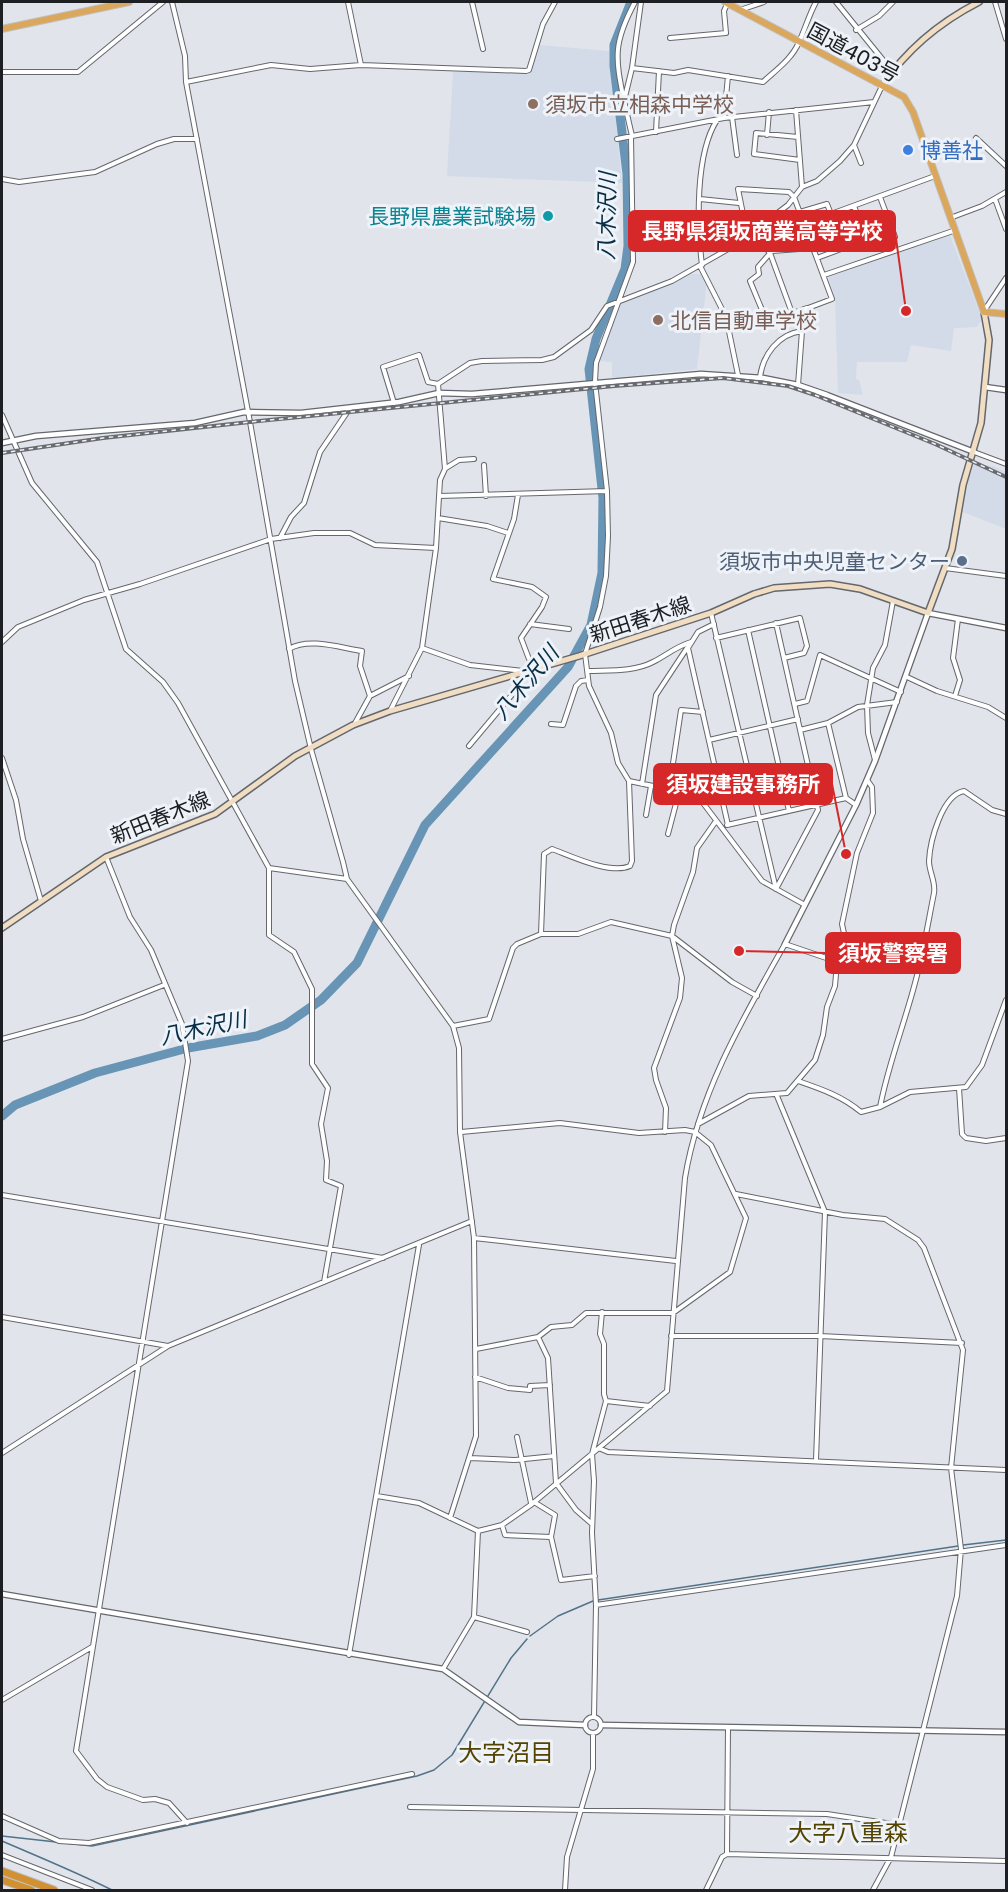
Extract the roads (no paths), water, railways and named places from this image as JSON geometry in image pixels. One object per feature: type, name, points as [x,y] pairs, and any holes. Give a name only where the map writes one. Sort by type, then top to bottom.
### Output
[{"type":"highway","points":[[2,29],[118,2],[129,2]]},
{"type":"highway","name":"国道403号","points":[[727,2],[904,98],[913,112],[953,231],[984,312]]},
{"type":"highway","points":[[984,312],[1006,314]]},
{"type":"highway","points":[[2,1871],[54,1890]]},
{"type":"highway","points":[[2,1880],[31,1890]]},
{"type":"main road","points":[[882,86],[892,71],[934,29],[979,2]]},
{"type":"main road","points":[[928,613],[952,549],[963,484],[981,423],[989,340],[984,312]]},
{"type":"main road","name":"新田春木線","points":[[2,928],[106,857],[215,814],[295,756],[353,725],[390,711],[582,655],[711,613],[754,594],[794,586],[831,584],[850,587],[928,613]]},
{"type":"street","points":[[2,72],[78,72],[163,2]]},
{"type":"street","points":[[172,2],[185,56],[186,82],[196,139],[248,411],[289,650],[310,748],[348,879],[453,1026],[459,1048],[460,1132],[474,1238],[476,1436],[450,1518]]},
{"type":"street","points":[[348,2],[361,65]]},
{"type":"street","points":[[472,2],[483,49]]},
{"type":"street","points":[[186,82],[271,65],[310,69],[361,65],[526,71],[529,70],[543,24],[555,2]]},
{"type":"street","points":[[541,934],[544,854],[552,849],[600,865],[624,869],[630,866],[632,861],[629,781],[618,763],[611,733],[593,697],[582,655],[600,607],[606,576],[606,491],[595,382],[599,350],[633,262],[631,137],[616,64],[617,47],[623,24],[635,2]]},
{"type":"street","points":[[624,101],[632,68],[641,2]]},
{"type":"street","points":[[670,39],[726,33],[724,11],[727,2]]},
{"type":"street","points":[[740,11],[764,2]]},
{"type":"street","points":[[632,68],[674,73],[688,70],[764,82],[791,56],[816,2]]},
{"type":"street","points":[[829,2],[836,3],[892,71]]},
{"type":"street","points":[[856,30],[879,16],[893,2]]},
{"type":"street","points":[[995,2],[1006,39]]},
{"type":"street","points":[[656,132],[659,71]]},
{"type":"street","points":[[724,118],[728,76]]},
{"type":"street","points":[[394,403],[383,367],[419,355],[428,382],[438,384],[447,380],[463,366],[476,362],[532,361],[554,357],[591,330],[607,306],[672,281],[701,266],[754,231],[788,205],[802,187],[817,181],[840,161],[854,145],[882,86]]},
{"type":"street","points":[[618,139],[717,119],[874,102]]},
{"type":"street","points":[[796,110],[802,187]]},
{"type":"street","points":[[767,135],[769,112]]},
{"type":"street","points":[[732,117],[737,155]]},
{"type":"street","points":[[717,119],[707,135],[700,173],[701,266],[726,316],[738,375]]},
{"type":"street","points":[[798,137],[756,134],[754,154],[800,159]]},
{"type":"street","points":[[976,138],[1006,166]]},
{"type":"street","points":[[2,179],[20,182],[95,172],[157,144],[174,139],[196,139]]},
{"type":"street","points":[[854,145],[861,163]]},
{"type":"street","points":[[831,214],[935,176]]},
{"type":"street","points":[[792,313],[770,253],[754,231],[745,224],[738,189],[789,192],[794,197],[824,275],[832,299],[767,322],[750,281],[759,274],[758,267],[770,253],[777,249],[813,248]]},
{"type":"street","points":[[949,218],[1006,194]]},
{"type":"street","points":[[880,197],[895,237]]},
{"type":"street","points":[[700,199],[739,203]]},
{"type":"street","points":[[994,199],[1006,229]]},
{"type":"street","points":[[800,212],[827,204],[831,214],[832,220],[806,229]]},
{"type":"street","points":[[854,206],[869,246]]},
{"type":"street","points":[[811,243],[850,230]]},
{"type":"street","points":[[824,275],[953,231]]},
{"type":"street","points":[[817,258],[857,243]]},
{"type":"street","points":[[984,312],[1006,278]]},
{"type":"street","points":[[798,385],[802,331],[808,308]]},
{"type":"street","points":[[760,377],[762,364],[775,344],[793,332],[802,331]]},
{"type":"street","points":[[2,443],[13,440],[195,423],[248,411],[301,413],[394,403],[439,393],[472,394],[701,374],[760,377],[798,385],[1006,464]]},
{"type":"street","points":[[390,711],[422,648],[435,548],[440,480],[445,469],[438,384]]},
{"type":"street","points":[[985,387],[1006,390]]},
{"type":"street","points":[[280,538],[291,517],[304,503],[325,444],[350,408]]},
{"type":"street","points":[[2,415],[32,483],[97,562],[126,650],[163,682],[178,703],[269,868],[268,935],[294,952],[312,988],[312,1064],[328,1088],[321,1124],[327,1161],[326,1180],[341,1186],[324,1283]]},
{"type":"street","points":[[445,469],[459,460],[474,459]]},
{"type":"street","points":[[484,465],[486,496]]},
{"type":"street","points":[[439,496],[606,491]]},
{"type":"street","points":[[518,495],[514,519],[493,579],[541,592],[546,597],[522,638],[523,646],[530,659],[540,666]]},
{"type":"street","points":[[438,518],[487,526],[508,533]]},
{"type":"street","points":[[2,642],[28,623],[84,600],[280,538],[314,533],[350,533],[375,545],[435,548]]},
{"type":"street","points":[[945,568],[1006,576]]},
{"type":"street","points":[[875,761],[871,752],[867,705],[872,678],[885,645],[893,601]]},
{"type":"street","points":[[711,613],[776,890]]},
{"type":"street","points":[[376,1496],[419,1503],[478,1531],[502,1525],[600,1449],[667,1391],[676,1261],[685,1178],[704,1101],[722,1062],[806,905],[856,805],[907,676],[928,613],[1006,628]]},
{"type":"street","points":[[716,638],[800,618],[807,646],[804,653],[784,658]]},
{"type":"street","points":[[955,696],[960,680],[953,658],[958,620]]},
{"type":"street","points":[[776,623],[818,810],[776,890]]},
{"type":"street","points":[[530,624],[569,629]]},
{"type":"street","points":[[642,784],[656,695],[698,632],[714,624]]},
{"type":"street","points":[[748,630],[789,811]]},
{"type":"street","points":[[588,671],[623,670],[644,665],[654,662],[674,647],[691,642]]},
{"type":"street","points":[[289,650],[296,645],[325,645],[362,651],[360,666],[370,696]]},
{"type":"street","points":[[422,648],[470,665],[523,671],[521,684],[470,746]]},
{"type":"street","points":[[688,648],[728,825]]},
{"type":"street","points":[[795,704],[807,701],[820,655],[901,692]]},
{"type":"street","points":[[353,725],[370,696],[409,676]]},
{"type":"street","points":[[907,676],[988,707],[1006,718]]},
{"type":"street","points":[[551,724],[563,725],[576,686],[581,681],[588,680]]},
{"type":"street","points":[[800,730],[828,723],[858,707],[897,702]]},
{"type":"street","points":[[669,790],[681,710],[703,712]]},
{"type":"street","points":[[709,740],[798,719]]},
{"type":"street","points":[[828,723],[846,798],[856,805]]},
{"type":"street","points":[[2,758],[16,800],[23,839],[41,902]]},
{"type":"street","points":[[698,1124],[749,1096],[777,1096],[790,1091],[815,1060],[838,962],[838,951],[845,938],[842,924],[857,853],[873,813],[872,787],[867,780]]},
{"type":"street","points":[[629,781],[697,795],[762,881],[806,905]]},
{"type":"street","points":[[692,794],[693,791],[719,785]]},
{"type":"street","points":[[646,815],[651,786]]},
{"type":"street","points":[[880,1107],[892,1054],[916,981],[934,890],[929,860],[938,819],[958,792],[964,791],[992,810],[1006,814]]},
{"type":"street","points":[[668,834],[679,792]]},
{"type":"street","points":[[721,826],[846,798]]},
{"type":"street","points":[[665,1132],[666,1108],[654,1068],[680,999],[680,965],[672,936],[693,872],[697,848],[716,820]]},
{"type":"street","points":[[106,857],[130,917],[151,950],[186,1034],[188,1061],[76,1751],[106,1787],[142,1800],[155,1799],[169,1803],[188,1823]]},
{"type":"street","points":[[269,868],[348,879]]},
{"type":"street","points":[[453,1026],[489,1019],[513,948],[517,944],[541,934],[578,934],[611,922],[672,936],[725,976],[757,996]]},
{"type":"street","points":[[785,944],[838,962]]},
{"type":"street","points":[[2,1039],[83,1017],[164,985]]},
{"type":"street","points":[[798,1081],[826,1090],[847,1101],[861,1112],[880,1107],[910,1092],[959,1088],[970,1084],[979,1072],[1006,1000]]},
{"type":"street","points":[[959,1088],[963,1134],[966,1138],[986,1141],[1006,1138]]},
{"type":"street","points":[[777,1096],[825,1212],[816,1460]]},
{"type":"street","points":[[460,1132],[560,1123],[639,1133],[685,1130],[695,1132],[711,1145],[746,1218],[729,1272],[673,1312],[586,1312],[572,1325],[551,1326],[538,1337],[476,1349]]},
{"type":"street","points":[[736,1194],[825,1212],[885,1219],[918,1240],[932,1265],[962,1342],[951,1468],[960,1548],[957,1596],[891,1857],[873,1890]]},
{"type":"street","points":[[2,1195],[383,1258]]},
{"type":"street","points":[[2,1453],[168,1346],[249,1311],[419,1245],[472,1221]]},
{"type":"street","points":[[474,1238],[676,1261]]},
{"type":"street","points":[[349,1655],[419,1245]]},
{"type":"street","points":[[594,1717],[596,1597],[592,1524],[594,1481],[592,1454],[606,1401],[603,1394],[604,1344],[600,1334],[602,1312]]},
{"type":"street","points":[[2,1317],[168,1346]]},
{"type":"street","points":[[671,1336],[820,1336],[962,1342]]},
{"type":"street","points":[[538,1337],[548,1358],[556,1483],[576,1510],[592,1524]]},
{"type":"street","points":[[475,1377],[508,1388],[530,1390],[530,1386],[550,1385]]},
{"type":"street","points":[[606,1401],[650,1406]]},
{"type":"street","points":[[517,1437],[533,1503],[555,1515],[551,1537],[561,1580],[595,1576]]},
{"type":"street","points":[[600,1449],[608,1452],[655,1455],[816,1460],[1006,1470]]},
{"type":"street","points":[[470,1458],[554,1456]]},
{"type":"street","points":[[502,1525],[505,1535],[551,1537]]},
{"type":"street","points":[[443,1669],[474,1617],[478,1531]]},
{"type":"street","points":[[596,1605],[960,1548],[1006,1545]]},
{"type":"street","points":[[2,1594],[349,1655],[443,1669],[519,1722],[585,1725]]},
{"type":"street","points":[[474,1617],[527,1632]]},
{"type":"street","points":[[2,1700],[92,1647]]},
{"type":"street","points":[[585,1725],[589,1718],[594,1717]]},
{"type":"street","points":[[594,1717],[601,1725]]},
{"type":"street","points":[[585,1725],[587,1730],[593,1732],[599,1730],[601,1725]]},
{"type":"street","points":[[601,1725],[1006,1732]]},
{"type":"street","points":[[727,1854],[728,1727]]},
{"type":"street","points":[[565,1890],[567,1857],[593,1769],[593,1732]]},
{"type":"street","points":[[2,1816],[59,1841],[74,1843],[104,1841],[412,1774]]},
{"type":"street","points":[[410,1807],[827,1814],[899,1825]]},
{"type":"street","points":[[706,1890],[722,1857],[727,1854],[1006,1861]]},
{"type":"street","points":[[2,1855],[92,1890]]},
{"type":"waterway","name":"八木沢川","points":[[2,1116],[15,1105],[95,1073],[188,1048],[257,1036],[285,1025],[321,1000],[357,963],[425,825],[568,667],[591,625],[602,573],[603,498],[589,369],[596,339],[625,269],[628,246],[627,174],[614,66],[614,45],[631,2]]},
{"type":"waterway","points":[[963,1545],[1006,1540]]},
{"type":"waterway","points":[[598,1600],[958,1546]]},
{"type":"waterway","points":[[530,1636],[558,1616],[593,1601]]},
{"type":"waterway","points":[[2,1836],[92,1846],[417,1776],[434,1770],[452,1755],[511,1658],[527,1639]]},
{"type":"waterway","points":[[2,1841],[112,1890]]},
{"type":"railway","points":[[2,453],[103,438],[250,422],[614,386],[723,378],[788,386],[815,395],[935,444],[1006,477]]},
{"type":"place","name":"須坂市立相森中学校","points":[[533,104]]},
{"type":"place","name":"博善社","points":[[908,150]]},
{"type":"place","name":"長野県農業試験場","points":[[548,216]]},
{"type":"place","name":"長野県須坂商業高等学校","points":[[906,311]]},
{"type":"place","name":"北信自動車学校","points":[[658,320]]},
{"type":"place","name":"須坂市中央児童センター","points":[[962,561]]},
{"type":"place","name":"須坂建設事務所","points":[[846,854]]},
{"type":"place","name":"須坂警察署","points":[[739,951]]},
{"type":"district","name":"大字沼目","points":[[506,1751]]},
{"type":"district","name":"大字八重森","points":[[848,1831]]}]
